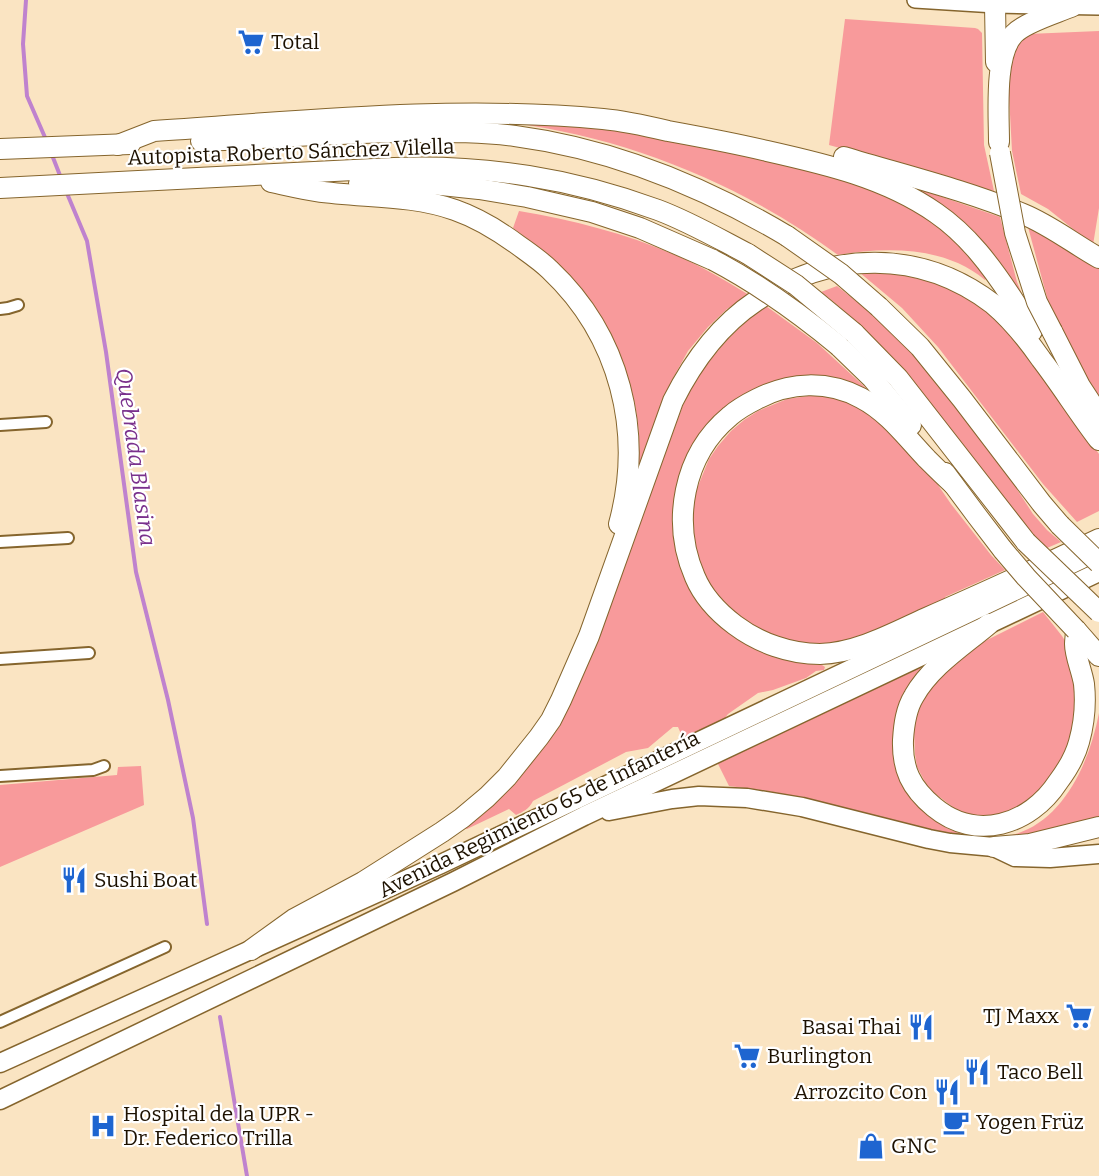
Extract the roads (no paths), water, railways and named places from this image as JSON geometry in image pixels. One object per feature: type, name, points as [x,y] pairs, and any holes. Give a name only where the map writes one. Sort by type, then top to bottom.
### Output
[{"type":"highway","points":[[995,4],[994,90],[1000,148],[1015,234],[1037,302],[1080,386],[1099,415]]},
{"type":"highway","points":[[1000,148],[1000,81],[1007,46],[1014,34],[1023,27],[1073,6]]},
{"type":"highway","points":[[118,145],[154,131],[419,114],[520,114],[666,120],[754,134],[827,152],[975,197],[1024,214],[1099,258]]},
{"type":"highway","points":[[604,119],[752,147],[824,164],[867,178],[921,204],[957,230],[989,265],[1029,324],[1048,369]]},
{"type":"highway","name":"Autopista Roberto Sánchez Vilella","points":[[0,149],[376,133],[455,132],[516,136],[591,151],[639,165],[725,201],[787,236],[841,274],[920,347],[1042,504],[1099,563]]},
{"type":"highway","name":"Autopista Roberto Sánchez Vilella","points":[[4,188],[433,167],[508,172],[583,186],[660,211],[748,254],[796,285],[854,333],[898,378],[1026,542],[1099,612]]},
{"type":"highway","points":[[245,177],[316,191],[406,199],[454,210],[500,232],[550,269],[569,290],[596,329],[607,351],[622,393],[627,420],[629,467],[620,521],[612,547],[606,590]]},
{"type":"highway","points":[[245,177],[432,184],[528,197],[592,212],[640,228],[713,260],[769,292],[804,317],[872,378],[924,442],[953,484],[1026,577],[1099,656]]},
{"type":"highway","points":[[251,950],[294,920],[363,882],[442,832],[487,797],[507,777],[539,737],[551,720],[572,676],[606,590],[673,401],[711,342],[741,312],[770,292],[812,272],[851,263],[875,262],[932,271],[974,291],[1010,319],[1026,337],[1099,440]]},
{"type":"highway","points":[[953,484],[903,431],[875,406],[862,398],[838,389],[811,384],[775,391],[746,405],[729,417],[702,448],[684,495],[683,534],[689,560],[695,578],[727,619],[763,642],[779,648],[821,654],[843,651],[870,643],[974,598],[1099,538]]},
{"type":"highway","points":[[989,624],[925,679],[913,697],[907,713],[903,749],[910,780],[929,803],[939,812],[963,824],[982,826],[1000,825],[1030,813],[1044,801],[1070,766],[1079,745],[1085,704],[1084,685],[1075,646],[1076,630]]},
{"type":"highway","points":[[994,847],[1030,844],[1099,827]]},
{"type":"main road","name":"Avenida Regimiento 65 de Infantería","points":[[0,1063],[441,864],[1099,551]]},
{"type":"main road","name":"Avenida Regimiento 65 de Infantería","points":[[0,1100],[453,882],[584,816],[1099,572]]},
{"type":"main road","points":[[584,816],[699,796],[747,798],[802,807],[929,839],[994,847],[1016,857],[1050,858],[1099,854]]},
{"type":"street","points":[[915,0],[1099,7]]},
{"type":"street","points":[[0,309],[18,305]]},
{"type":"street","points":[[0,425],[46,422]]},
{"type":"street","points":[[0,542],[68,538]]},
{"type":"street","points":[[0,659],[89,653]]},
{"type":"street","points":[[0,776],[93,770],[104,766]]},
{"type":"street","points":[[0,1022],[165,947]]},
{"type":"waterway","name":"Quebrada Blasina","points":[[26,0],[23,44],[27,96],[47,142]]},
{"type":"waterway","name":"Quebrada Blasina","points":[[52,155],[61,178]]},
{"type":"waterway","name":"Quebrada Blasina","points":[[66,191],[87,241],[106,352],[136,572],[168,700],[193,818],[207,924]]},
{"type":"waterway","name":"Quebrada Blasina","points":[[220,1017],[247,1176]]},
{"type":"place","name":"Total","points":[[251,42]]},
{"type":"place","name":"Sushi Boat","points":[[74,880]]},
{"type":"place","name":"TJ Maxx","points":[[1079,1016]]},
{"type":"place","name":"Basai Thai","points":[[921,1027]]},
{"type":"place","name":"Burlington","points":[[747,1056]]},
{"type":"place","name":"Taco Bell","points":[[977,1072]]},
{"type":"place","name":"Arrozcito Con","points":[[947,1092]]},
{"type":"place","name":"Yogen Früz","points":[[956,1122]]},
{"type":"place","name":"Hospital de la UPR - Dr. Federico Trilla","points":[[103,1126]]},
{"type":"place","name":"GNC","points":[[871,1146]]}]
